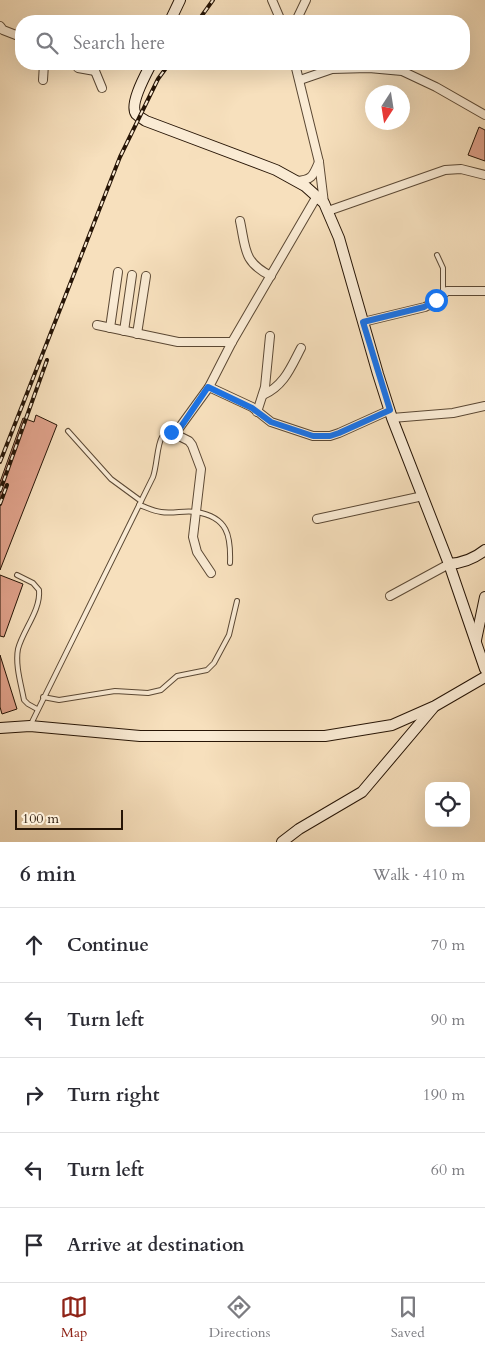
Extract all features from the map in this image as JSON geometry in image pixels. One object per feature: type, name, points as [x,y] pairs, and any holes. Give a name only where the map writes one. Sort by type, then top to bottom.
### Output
[{"type":"main road","points":[[173,15],[180,0]]},
{"type":"main road","points":[[148,70],[142,80],[134,104],[135,113],[146,121],[276,170],[296,181],[323,203],[339,238],[391,414],[449,564],[485,669]]},
{"type":"main road","points":[[449,564],[470,560],[485,550]]},
{"type":"main road","points":[[476,641],[485,597]]},
{"type":"main road","points":[[0,728],[30,726],[140,736],[325,736],[392,725],[435,706],[485,677]]},
{"type":"main road","points":[[464,688],[481,684],[485,685]]},
{"type":"main road","points":[[282,842],[299,829],[362,792],[435,706]]},
{"type":"street","points":[[272,0],[278,15]]},
{"type":"street","points":[[299,15],[306,0]]},
{"type":"street","points":[[0,26],[3,30],[15,35]]},
{"type":"street","points":[[43,80],[44,70]]},
{"type":"street","points":[[96,70],[102,88]]},
{"type":"street","points":[[297,70],[320,162],[323,203]]},
{"type":"street","points":[[300,80],[329,70]]},
{"type":"street","points":[[386,70],[402,72],[436,87],[485,114]]},
{"type":"street","points":[[296,181],[307,180],[314,175],[320,162]]},
{"type":"street","points":[[211,573],[194,545],[193,528],[201,469],[192,445],[189,441],[179,436],[178,431],[208,387],[271,276],[323,203],[445,170],[460,169],[485,175]]},
{"type":"street","points":[[240,221],[249,260],[256,268],[271,276]]},
{"type":"street","points":[[110,328],[118,272]]},
{"type":"street","points":[[124,331],[132,276]]},
{"type":"street","points":[[137,334],[146,276]]},
{"type":"street","points":[[363,322],[424,307],[433,303],[442,294],[451,291],[485,291]]},
{"type":"street","points":[[97,325],[182,342],[232,342]]},
{"type":"street","points":[[258,412],[263,395],[270,336]]},
{"type":"street","points":[[263,395],[270,392],[282,381],[300,348]]},
{"type":"street","points":[[208,387],[252,408],[271,422],[321,437],[339,433],[391,414],[453,413],[485,406]]},
{"type":"street","points":[[317,519],[422,496]]},
{"type":"street","points":[[390,596],[449,564]]},
{"type":"lane","points":[[437,254],[443,268],[442,294]]},
{"type":"lane","points":[[68,431],[111,479],[140,503],[162,512],[196,512],[218,521],[229,534],[231,543],[230,563]]},
{"type":"lane","points":[[30,726],[140,503],[156,468],[162,438],[167,433],[178,431]]},
{"type":"lane","points":[[17,575],[33,583],[38,590],[38,602],[20,643],[17,660],[24,700],[37,709]]},
{"type":"lane","points":[[43,697],[59,700],[115,691],[148,693],[160,690],[178,676],[207,670],[214,663],[229,635],[237,601]]},
{"type":"building","points":[[479,127],[485,130],[485,161],[468,155]]},
{"type":"building","points":[[36,415],[57,425],[0,570],[0,482],[23,418],[34,422]]},
{"type":"building","points":[[0,575],[23,584],[4,637],[0,636]]},
{"type":"building","points":[[0,655],[17,709],[2,714],[0,707]]},
{"type":"railway","points":[[202,15],[213,0]]},
{"type":"railway","points":[[0,462],[120,157],[158,79],[165,70]]},
{"type":"railway","points":[[0,491],[47,360]]},
{"type":"railway","points":[[0,504],[7,485]]},
{"type":"route","points":[[171,432],[178,431],[208,387],[252,408],[263,418],[271,422],[313,436],[330,436],[339,433],[390,410],[363,322],[424,307],[436,300]]}]
